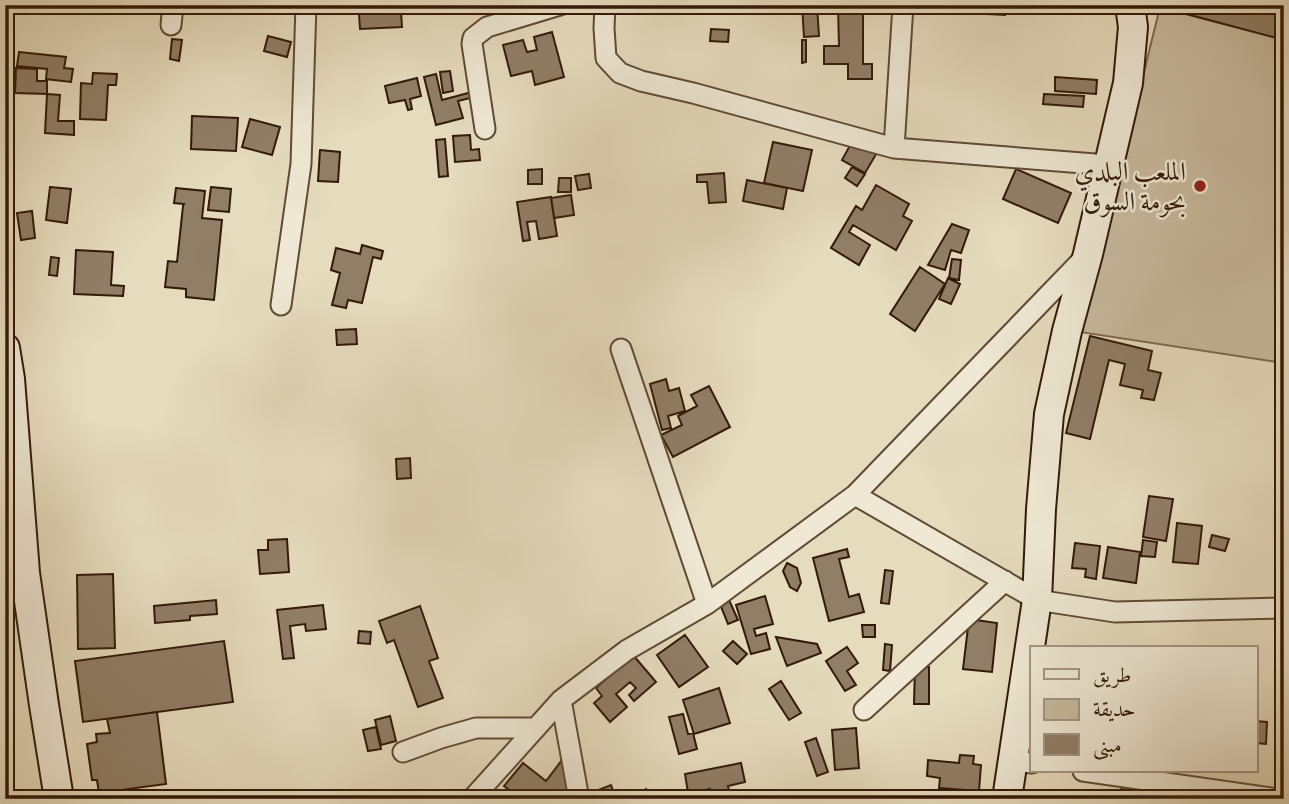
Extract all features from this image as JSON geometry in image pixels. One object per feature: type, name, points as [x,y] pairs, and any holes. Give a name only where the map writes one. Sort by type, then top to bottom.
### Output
[{"type":"street","points":[[281,305],[301,164],[306,5]]},
{"type":"street","points":[[485,129],[473,38],[487,27],[560,5]]},
{"type":"street","points":[[605,5],[606,58],[620,73],[641,80],[894,148],[1108,164]]},
{"type":"street","points":[[894,148],[903,5]]},
{"type":"street","points":[[1033,646],[1049,414],[1128,83],[1133,27],[1130,5]]},
{"type":"street","points":[[472,799],[561,700],[628,650],[707,604],[855,495],[1088,254]]},
{"type":"street","points":[[5,348],[10,379],[25,573],[59,799]]},
{"type":"street","points":[[621,349],[707,604]]},
{"type":"street","points":[[855,495],[1037,600],[1115,612],[1284,608]]},
{"type":"street","points":[[864,710],[1004,581]]},
{"type":"street","points":[[1007,799],[1023,762],[1030,681]]},
{"type":"street","points":[[561,700],[579,799]]},
{"type":"street","points":[[404,752],[476,728],[536,728]]},
{"type":"street","points":[[1090,772],[1279,799]]},
{"type":"green space","name":"الملعب البلدي بحومة السوق","points":[[1160,7],[1284,40],[1284,363],[1080,332]]},
{"type":"building","points":[[802,5],[817,5],[819,36],[804,37]]},
{"type":"building","points":[[987,5],[1005,5],[1005,15],[987,14]]},
{"type":"building","points":[[1284,5],[1284,40],[1160,7]]},
{"type":"building","points":[[838,7],[863,7],[863,64],[872,64],[872,79],[848,79],[848,64],[824,64],[824,46],[839,46]]},
{"type":"building","points":[[401,12],[402,27],[360,29],[359,14]]},
{"type":"building","points":[[711,29],[729,30],[728,42],[710,41]]},
{"type":"building","points":[[552,32],[564,77],[535,85],[532,71],[511,76],[503,45],[523,40],[527,52],[537,50],[534,37]]},
{"type":"building","points":[[268,36],[291,42],[287,57],[264,51]]},
{"type":"building","points":[[172,39],[182,40],[179,61],[170,59]]},
{"type":"building","points":[[802,40],[806,40],[806,62],[802,63]]},
{"type":"building","points":[[19,52],[66,57],[64,68],[73,69],[71,82],[46,79],[47,69],[17,66]]},
{"type":"building","points":[[16,68],[37,69],[37,81],[47,81],[47,94],[15,93]]},
{"type":"building","points":[[450,71],[453,91],[443,93],[440,72]]},
{"type":"building","points":[[93,73],[117,74],[116,85],[108,85],[106,120],[80,119],[81,83],[92,84]]},
{"type":"building","points":[[436,74],[442,100],[472,92],[474,97],[458,101],[463,118],[436,125],[424,77]]},
{"type":"building","points":[[1055,77],[1097,80],[1096,94],[1055,91]]},
{"type":"building","points":[[417,78],[421,96],[410,99],[412,109],[408,110],[405,100],[389,103],[385,86]]},
{"type":"building","points":[[47,94],[60,95],[58,121],[74,121],[74,135],[45,133]]},
{"type":"building","points":[[1044,94],[1084,96],[1083,107],[1043,104]]},
{"type":"building","points":[[192,116],[238,118],[236,151],[191,149]]},
{"type":"building","points":[[250,119],[280,127],[272,155],[242,147]]},
{"type":"building","points":[[470,135],[471,150],[479,149],[480,160],[455,162],[453,136]]},
{"type":"building","points":[[854,138],[878,151],[865,173],[842,160]]},
{"type":"building","points":[[445,139],[448,176],[439,177],[436,140]]},
{"type":"building","points":[[773,142],[812,150],[803,191],[764,183]]},
{"type":"building","points":[[320,150],[340,152],[338,182],[318,181]]},
{"type":"building","points":[[852,167],[865,174],[857,186],[845,178]]},
{"type":"building","points":[[542,169],[542,184],[528,184],[528,170]]},
{"type":"building","points":[[1016,169],[1071,193],[1058,223],[1003,199]]},
{"type":"building","points":[[724,173],[726,202],[709,203],[707,182],[697,182],[697,175]]},
{"type":"building","points":[[589,174],[591,188],[578,190],[575,176]]},
{"type":"building","points":[[559,178],[571,178],[571,192],[558,192]]},
{"type":"building","points":[[747,180],[787,188],[783,209],[743,201]]},
{"type":"building","points":[[876,185],[909,204],[903,216],[912,221],[896,250],[853,225],[849,232],[870,245],[859,265],[831,248],[856,206],[862,210]]},
{"type":"building","points":[[50,187],[71,189],[67,223],[46,220]]},
{"type":"building","points":[[211,187],[231,189],[229,212],[208,210]]},
{"type":"building","points":[[176,188],[205,191],[202,218],[222,220],[214,300],[186,297],[186,289],[165,287],[168,261],[177,262],[184,204],[174,203]]},
{"type":"building","points":[[571,195],[574,215],[554,218],[551,198]]},
{"type":"building","points":[[551,197],[557,236],[539,239],[536,221],[527,222],[530,240],[523,241],[517,202]]},
{"type":"building","points":[[32,211],[35,238],[21,240],[17,213]]},
{"type":"building","points":[[952,224],[969,230],[961,253],[951,250],[945,270],[928,265]]},
{"type":"building","points":[[362,245],[383,251],[381,259],[373,257],[362,303],[348,300],[346,308],[332,305],[340,273],[331,270],[336,248],[360,254]]},
{"type":"building","points":[[76,250],[113,252],[111,285],[124,286],[123,296],[74,294]]},
{"type":"building","points":[[51,257],[59,258],[57,276],[49,275]]},
{"type":"building","points":[[952,259],[961,260],[959,280],[949,278]]},
{"type":"building","points":[[920,267],[945,284],[915,331],[890,314]]},
{"type":"building","points":[[948,278],[960,284],[951,304],[939,299]]},
{"type":"building","points":[[356,329],[357,344],[337,345],[336,330]]},
{"type":"building","points":[[1090,336],[1152,351],[1148,370],[1161,373],[1154,400],[1141,398],[1143,390],[1120,385],[1125,364],[1109,360],[1090,439],[1066,433]]},
{"type":"building","points":[[666,379],[669,391],[679,388],[685,411],[668,416],[671,428],[662,430],[650,384]]},
{"type":"building","points":[[709,386],[730,427],[673,457],[661,435],[682,425],[678,416],[697,406],[691,395]]},
{"type":"building","points":[[410,458],[411,478],[397,479],[396,459]]},
{"type":"building","points":[[1149,496],[1173,499],[1166,541],[1143,537]]},
{"type":"building","points":[[1177,523],[1202,526],[1198,564],[1173,562]]},
{"type":"building","points":[[1212,535],[1229,539],[1225,551],[1209,547]]},
{"type":"building","points":[[287,539],[289,572],[260,574],[258,550],[268,550],[268,540]]},
{"type":"building","points":[[1143,540],[1157,542],[1155,557],[1141,556]]},
{"type":"building","points":[[1075,543],[1100,546],[1096,579],[1085,577],[1086,569],[1072,568]]},
{"type":"building","points":[[1108,547],[1140,552],[1136,583],[1103,578]]},
{"type":"building","points":[[847,549],[849,557],[839,559],[849,597],[859,594],[864,612],[829,621],[813,558]]},
{"type":"building","points":[[787,563],[797,568],[801,583],[797,591],[790,587],[783,571]]},
{"type":"building","points":[[885,570],[893,571],[889,604],[881,603]]},
{"type":"building","points":[[113,574],[115,648],[78,649],[77,575]]},
{"type":"building","points":[[765,596],[773,624],[754,629],[756,636],[766,633],[770,649],[751,654],[736,605]]},
{"type":"building","points":[[216,600],[217,614],[155,623],[154,606]]},
{"type":"building","points":[[729,600],[738,620],[728,624],[720,604]]},
{"type":"building","points":[[323,605],[326,629],[306,631],[305,624],[290,626],[294,658],[283,659],[277,610]]},
{"type":"building","points":[[420,606],[438,658],[429,661],[443,698],[418,707],[394,640],[387,643],[379,621]]},
{"type":"building","points":[[969,619],[997,623],[992,672],[963,669]]},
{"type":"building","points":[[862,625],[875,625],[875,637],[863,637]]},
{"type":"building","points":[[359,631],[371,632],[370,644],[358,643]]},
{"type":"building","points":[[685,635],[708,667],[679,687],[657,655]]},
{"type":"building","points":[[776,637],[817,644],[821,653],[787,666]]},
{"type":"building","points":[[224,641],[233,702],[83,722],[75,661]]},
{"type":"building","points":[[733,641],[747,654],[737,664],[723,651]]},
{"type":"building","points":[[885,644],[892,645],[890,671],[883,670]]},
{"type":"building","points":[[847,647],[858,663],[847,671],[856,685],[845,691],[826,661]]},
{"type":"building","points":[[633,655],[656,682],[634,701],[629,695],[636,688],[630,682],[616,694],[627,707],[610,722],[594,703],[602,696],[596,688]]},
{"type":"building","points":[[915,666],[929,667],[929,704],[914,704]]},
{"type":"building","points":[[781,681],[801,713],[789,720],[769,689]]},
{"type":"building","points":[[1275,684],[1284,684],[1284,707],[1276,707]]},
{"type":"building","points":[[719,688],[730,723],[694,734],[683,700]]},
{"type":"building","points":[[157,712],[166,784],[99,793],[97,780],[92,780],[87,744],[97,742],[96,734],[110,733],[107,719]]},
{"type":"building","points":[[683,714],[688,734],[693,733],[697,749],[679,754],[669,717]]},
{"type":"building","points":[[390,716],[396,741],[381,745],[375,720]]},
{"type":"building","points":[[1275,719],[1284,719],[1284,743],[1275,743]]},
{"type":"building","points":[[1258,721],[1267,722],[1266,744],[1258,743]]},
{"type":"building","points":[[376,727],[381,749],[368,751],[363,730]]},
{"type":"building","points":[[856,728],[859,768],[835,770],[832,730]]},
{"type":"building","points":[[816,738],[828,772],[817,776],[805,742]]},
{"type":"building","points":[[960,755],[974,756],[973,764],[981,765],[979,791],[939,788],[940,778],[927,776],[928,760],[959,763]]},
{"type":"building","points":[[562,760],[574,799],[569,799],[558,790],[552,799],[547,799],[538,791],[532,799],[521,799],[504,786],[523,763],[546,781]]},
{"type":"building","points":[[741,763],[745,782],[728,786],[730,796],[712,799],[710,789],[700,791],[702,799],[689,799],[685,774]]},
{"type":"building","points":[[611,785],[616,799],[601,799],[598,790]]},
{"type":"building","points":[[1122,786],[1129,786],[1128,797],[1120,797]]},
{"type":"building","points":[[646,789],[651,799],[636,799],[634,795]]},
{"type":"place","name":"الملعب البلدي بحومة السوق","points":[[1200,186]]}]
